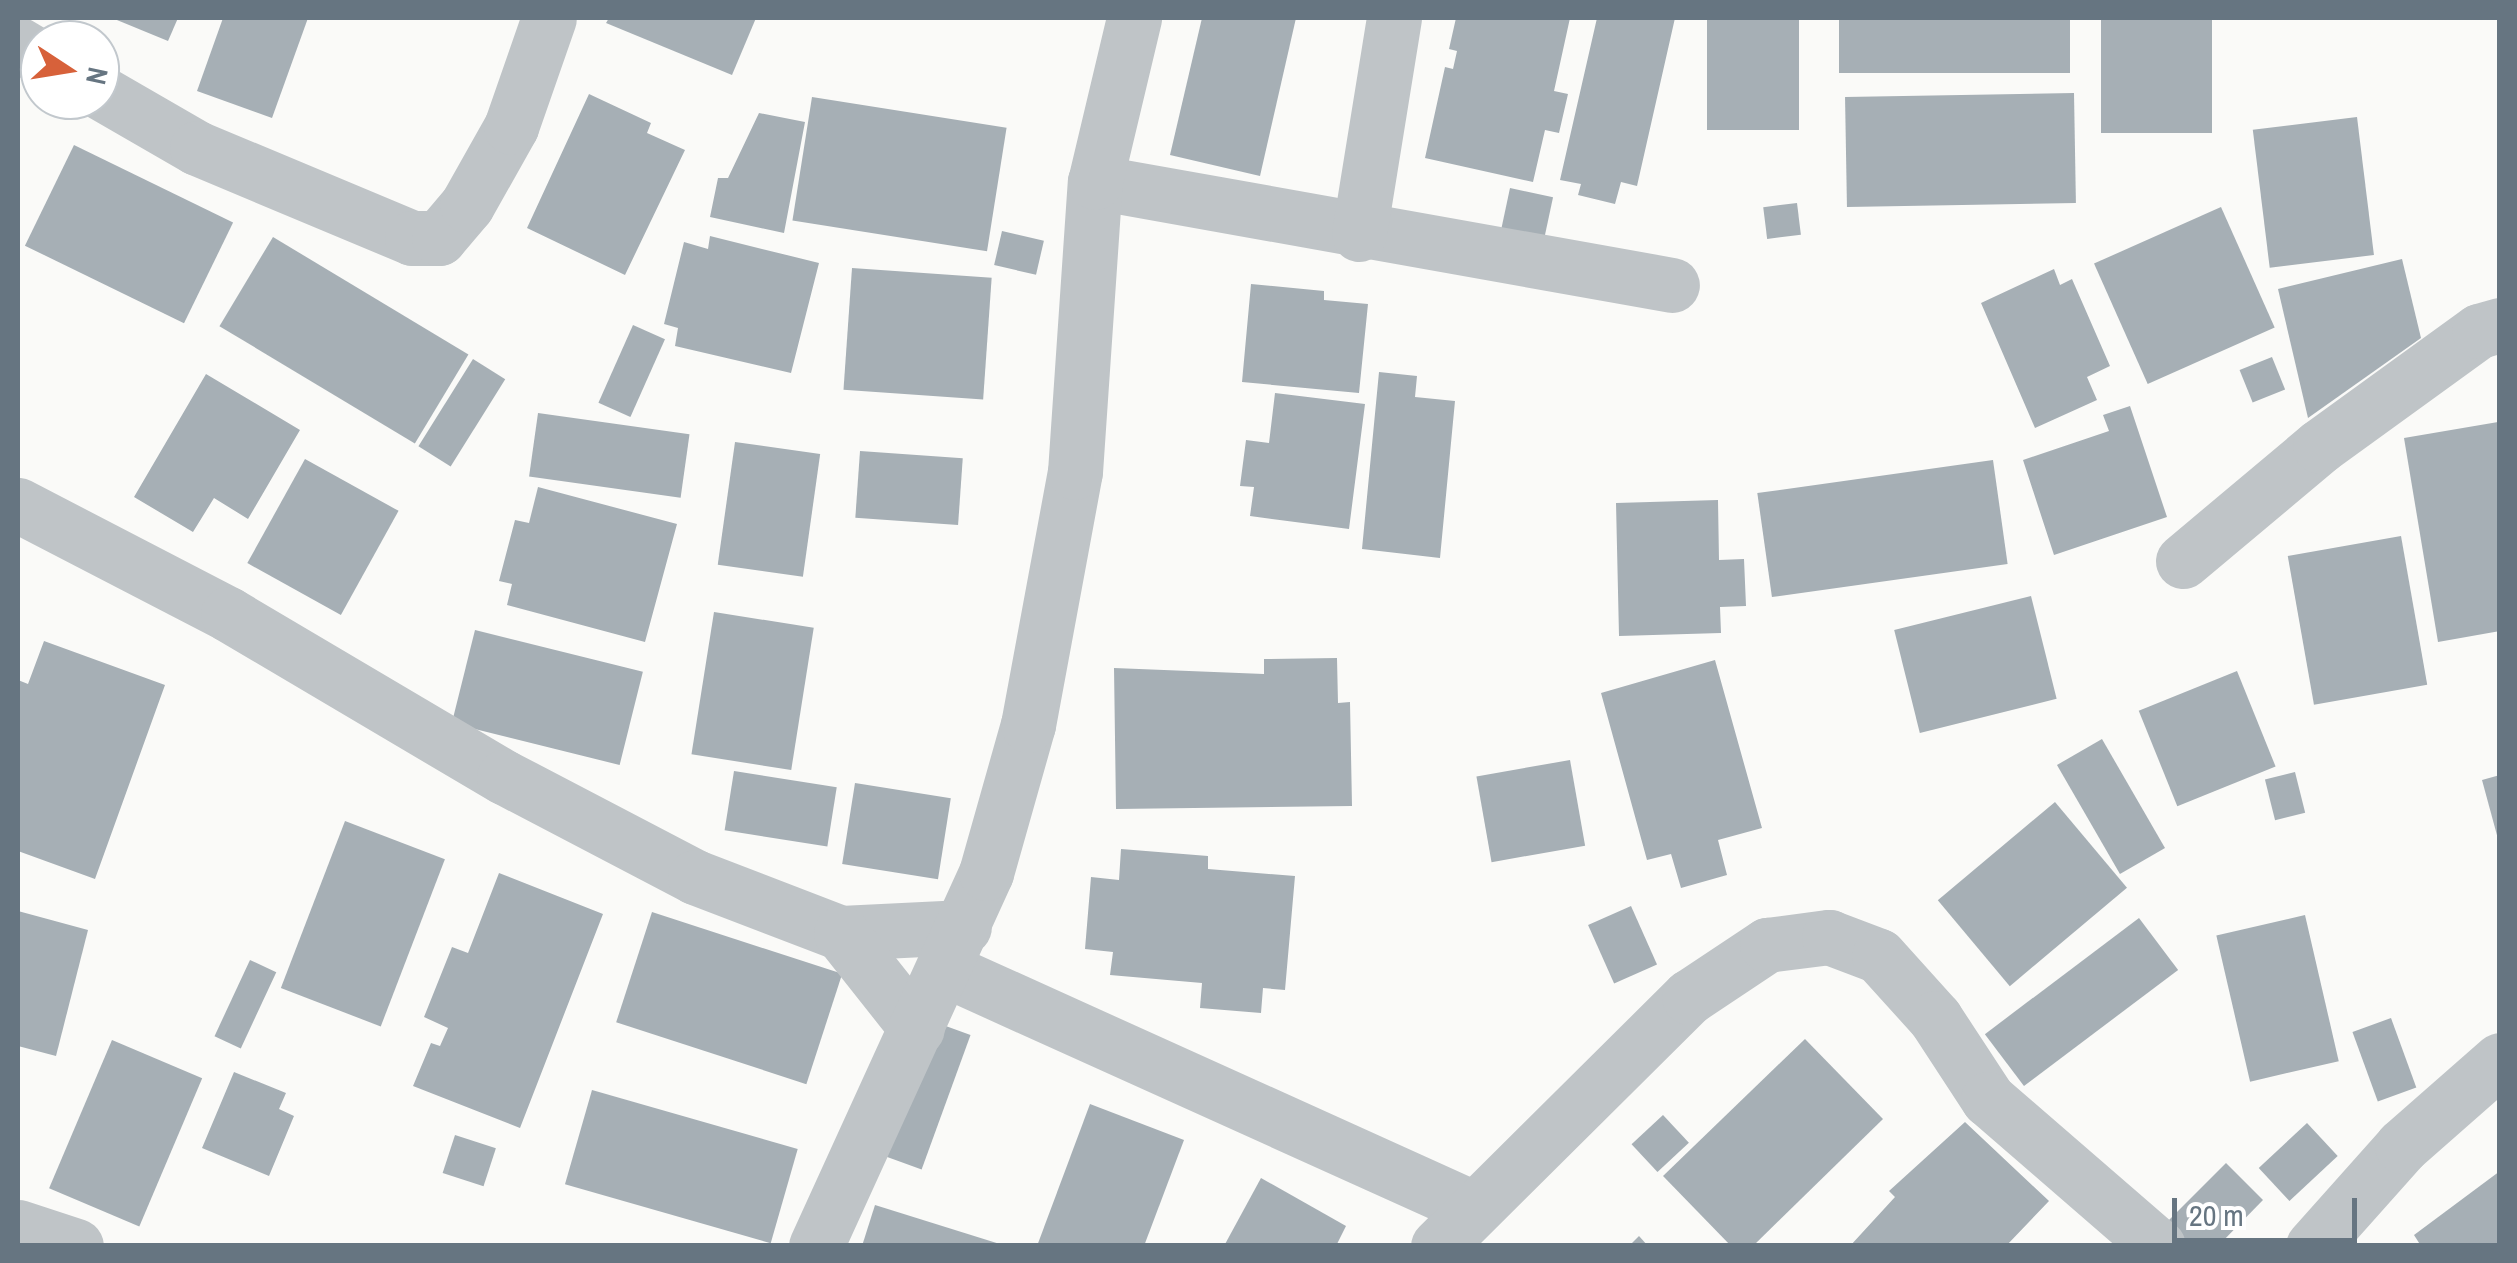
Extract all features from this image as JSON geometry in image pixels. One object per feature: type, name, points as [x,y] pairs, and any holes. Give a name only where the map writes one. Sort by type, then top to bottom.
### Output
[{"type":"street","points":[[120,104],[196,148],[412,238],[438,238],[467,204],[510,127],[549,18]]},
{"type":"street","points":[[816,1246],[954,948],[1028,725],[1075,472],[1095,182],[1134,18]]},
{"type":"street","points":[[1360,234],[1394,18]]},
{"type":"street","points":[[1095,182],[1360,234],[1672,285]]},
{"type":"street","points":[[2182,561],[2320,446],[2479,331],[2500,325]]},
{"type":"street","points":[[18,505],[228,614],[504,777],[695,878],[841,933],[954,948],[1456,1227],[1689,997],[1767,944],[1829,936],[1878,956],[1935,1018],[1988,1099],[2158,1246]]},
{"type":"street","points":[[841,933],[917,1028]]},
{"type":"street","points":[[2313,1246],[2402,1146],[2500,1060]]},
{"type":"street","points":[[18,1228],[76,1246]]},
{"type":"building","points":[[112,18],[178,18],[168,41]]},
{"type":"building","points":[[223,18],[308,18],[272,118],[197,91]]},
{"type":"building","points":[[609,18],[756,18],[732,75],[606,23]]},
{"type":"building","points":[[1202,18],[1296,18],[1260,176],[1170,155]]},
{"type":"building","points":[[1456,18],[1570,18],[1554,91],[1568,94],[1559,133],[1545,130],[1533,182],[1425,158],[1445,67],[1453,69],[1457,51],[1449,49]]},
{"type":"building","points":[[1597,18],[1675,18],[1637,186],[1621,182],[1615,204],[1578,195],[1581,184],[1560,180]]},
{"type":"building","points":[[1707,18],[1799,18],[1799,130],[1707,130]]},
{"type":"building","points":[[1839,18],[2070,18],[2070,73],[1839,73]]},
{"type":"building","points":[[2101,18],[2212,18],[2212,133],[2101,133]]},
{"type":"building","points":[[2074,93],[2076,203],[1847,207],[1845,97]]},
{"type":"building","points":[[589,94],[651,123],[647,133],[685,150],[625,275],[527,228]]},
{"type":"building","points":[[812,97],[1007,128],[987,251],[792,220]]},
{"type":"building","points":[[759,113],[805,122],[784,233],[710,217],[718,178],[728,178]]},
{"type":"building","points":[[2357,117],[2374,255],[2270,268],[2253,130]]},
{"type":"building","points":[[74,145],[233,223],[184,323],[25,246]]},
{"type":"building","points":[[1510,188],[1553,197],[1543,244],[1500,235]]},
{"type":"building","points":[[1797,203],[1801,235],[1767,239],[1763,207]]},
{"type":"building","points":[[2221,207],[2275,328],[2148,384],[2094,264]]},
{"type":"building","points":[[1002,231],[1044,241],[1036,275],[994,265]]},
{"type":"building","points":[[710,236],[819,263],[791,373],[675,346],[678,328],[664,324],[684,242],[708,249]]},
{"type":"building","points":[[273,237],[468,354],[415,444],[219,326]]},
{"type":"building","points":[[2402,259],[2421,338],[2308,418],[2278,289]]},
{"type":"building","points":[[852,268],[992,278],[983,399],[843,390]]},
{"type":"building","points":[[2054,269],[2060,285],[2072,279],[2110,366],[2087,377],[2097,400],[2035,428],[1981,303]]},
{"type":"building","points":[[1251,284],[1324,291],[1324,300],[1368,304],[1359,393],[1242,382]]},
{"type":"building","points":[[633,325],[665,339],[630,417],[598,403]]},
{"type":"building","points":[[2272,357],[2285,389],[2253,403],[2240,370]]},
{"type":"building","points":[[473,359],[505,379],[451,466],[418,446]]},
{"type":"building","points":[[1379,372],[1417,376],[1415,397],[1455,401],[1440,558],[1362,549]]},
{"type":"building","points":[[206,374],[300,430],[248,519],[214,498],[193,532],[134,497]]},
{"type":"building","points":[[1275,393],[1365,404],[1349,529],[1250,516],[1254,487],[1240,486],[1246,440],[1269,443]]},
{"type":"building","points":[[2130,406],[2167,517],[2054,555],[2023,460],[2109,431],[2103,415]]},
{"type":"building","points":[[538,413],[690,434],[681,498],[529,476]]},
{"type":"building","points":[[2498,422],[2500,631],[2438,642],[2404,438]]},
{"type":"building","points":[[735,442],[820,454],[803,577],[718,565]]},
{"type":"building","points":[[860,451],[963,458],[958,525],[855,518]]},
{"type":"building","points":[[305,459],[399,511],[341,615],[247,563]]},
{"type":"building","points":[[1993,460],[2008,564],[1772,597],[1757,493]]},
{"type":"building","points":[[538,487],[677,524],[645,642],[507,605],[512,584],[499,581],[515,520],[529,523]]},
{"type":"building","points":[[1718,500],[1719,560],[1744,559],[1746,606],[1720,607],[1721,633],[1619,636],[1616,503]]},
{"type":"building","points":[[2401,536],[2427,685],[2314,705],[2288,556]]},
{"type":"building","points":[[2031,596],[2057,699],[1920,733],[1894,630]]},
{"type":"building","points":[[714,612],[814,628],[791,770],[691,754]]},
{"type":"building","points":[[475,630],[643,672],[620,765],[452,723]]},
{"type":"building","points":[[44,641],[165,685],[95,879],[18,851],[18,680],[28,684]]},
{"type":"building","points":[[1337,658],[1338,703],[1350,702],[1352,806],[1116,809],[1114,668],[1264,674],[1264,659]]},
{"type":"building","points":[[1715,660],[1762,828],[1718,840],[1727,875],[1681,888],[1671,854],[1647,860],[1601,693]]},
{"type":"building","points":[[2237,671],[2276,766],[2177,806],[2139,711]]},
{"type":"building","points":[[2102,739],[2165,848],[2120,874],[2057,765]]},
{"type":"building","points":[[1570,760],[1585,846],[1492,862],[1476,776]]},
{"type":"building","points":[[734,771],[837,787],[827,847],[725,830]]},
{"type":"building","points":[[2295,772],[2305,813],[2275,820],[2265,779]]},
{"type":"building","points":[[2500,775],[2500,838],[2498,839],[2482,780]]},
{"type":"building","points":[[855,783],[951,798],[938,879],[842,864]]},
{"type":"building","points":[[2055,802],[2127,888],[2010,986],[1938,900]]},
{"type":"building","points":[[345,821],[445,859],[381,1026],[281,988]]},
{"type":"building","points":[[1121,849],[1208,856],[1208,869],[1295,876],[1285,990],[1263,988],[1261,1013],[1200,1008],[1202,983],[1110,975],[1113,952],[1085,949],[1091,877],[1119,880]]},
{"type":"building","points":[[499,873],[603,914],[520,1128],[413,1086],[431,1043],[440,1046],[448,1028],[424,1017],[452,947],[468,953]]},
{"type":"building","points":[[1631,906],[1657,964],[1614,984],[1588,925]]},
{"type":"building","points":[[18,911],[88,930],[56,1056],[18,1046]]},
{"type":"building","points":[[652,912],[842,974],[806,1084],[616,1022]]},
{"type":"building","points":[[2305,915],[2339,1061],[2250,1082],[2216,935]]},
{"type":"building","points":[[2139,918],[2178,970],[2024,1086],[1985,1034]]},
{"type":"building","points":[[250,960],[276,972],[241,1048],[215,1036]]},
{"type":"building","points":[[2391,1018],[2416,1088],[2378,1102],[2352,1032]]},
{"type":"building","points":[[932,1021],[971,1035],[922,1169],[883,1155]]},
{"type":"building","points":[[1805,1039],[1883,1119],[1753,1246],[1731,1246],[1663,1176]]},
{"type":"building","points":[[112,1040],[202,1078],[139,1226],[49,1188]]},
{"type":"building","points":[[234,1072],[286,1093],[279,1109],[294,1116],[269,1176],[202,1148]]},
{"type":"building","points":[[592,1090],[798,1149],[771,1243],[565,1184]]},
{"type":"building","points":[[1090,1104],[1184,1140],[1144,1246],[1037,1246]]},
{"type":"building","points":[[1663,1115],[1689,1143],[1657,1172],[1632,1144]]},
{"type":"building","points":[[1965,1122],[2049,1201],[2006,1246],[1850,1246],[1895,1197],[1889,1191]]},
{"type":"building","points":[[2307,1123],[2338,1156],[2289,1201],[2259,1168]]},
{"type":"building","points":[[455,1135],[496,1148],[484,1186],[443,1173]]},
{"type":"building","points":[[2226,1163],[2263,1200],[2218,1246],[2191,1246],[2167,1222]]},
{"type":"building","points":[[2500,1171],[2500,1246],[2421,1246],[2414,1235]]},
{"type":"building","points":[[1261,1178],[1346,1226],[1336,1246],[1224,1246]]},
{"type":"building","points":[[875,1205],[1003,1245],[1003,1246],[862,1246]]},
{"type":"building","points":[[1639,1236],[1648,1246],[1629,1246]]}]
